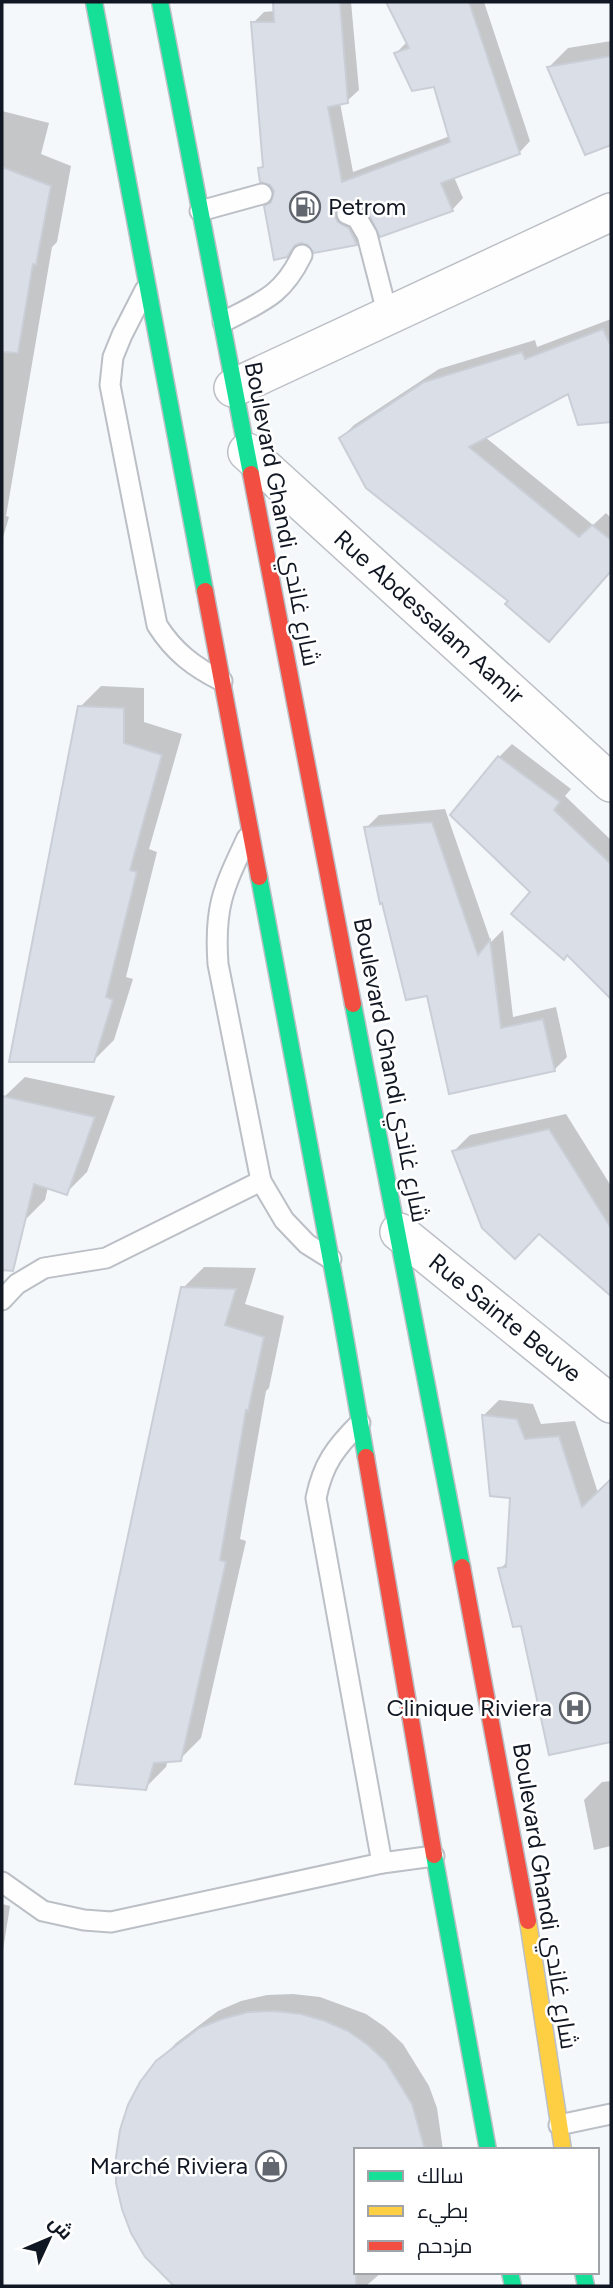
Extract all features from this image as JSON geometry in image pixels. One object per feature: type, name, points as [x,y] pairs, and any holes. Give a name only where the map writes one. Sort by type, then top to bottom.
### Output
[{"type":"main road","points":[[94,2],[331,1259],[433,1856],[488,2148]]},
{"type":"main road","name":"Boulevard Ghandi شارع غاندي","points":[[160,2],[522,1873],[564,2148]]},
{"type":"street","points":[[233,388],[611,212]]},
{"type":"street","name":"Rue Abdessalam Aamir","points":[[247,452],[611,782]]},
{"type":"street","name":"Rue Sainte Beuve","points":[[399,1232],[611,1404]]},
{"type":"lane","points":[[200,211],[262,194]]},
{"type":"lane","points":[[347,214],[356,218],[367,235],[388,316]]},
{"type":"lane","points":[[223,322],[273,296],[293,274],[302,254]]},
{"type":"lane","points":[[148,286],[113,357],[110,385],[157,625],[168,642],[187,662],[222,681]]},
{"type":"lane","points":[[250,831],[225,884],[218,910],[218,964],[261,1181],[284,1220],[307,1244],[331,1259]]},
{"type":"lane","points":[[2,1300],[17,1284],[44,1268],[106,1258],[261,1181]]},
{"type":"lane","points":[[361,1423],[341,1442],[326,1463],[316,1498],[382,1863]]},
{"type":"lane","points":[[2,1882],[43,1912],[111,1922],[382,1863],[433,1856]]},
{"type":"lane","points":[[559,2125],[611,2114]]},
{"type":"building","points":[[273,2],[340,2],[348,103],[328,107],[342,182],[450,142],[434,87],[412,91],[394,53],[409,48],[386,2],[469,2],[520,154],[441,183],[453,211],[380,237],[367,211],[345,202],[336,209],[335,216],[338,222],[349,228],[357,245],[314,253],[308,245],[301,243],[295,245],[287,257],[274,260],[264,206],[271,202],[274,191],[270,185],[260,182],[258,168],[263,167],[251,22],[274,22]]},
{"type":"building","points":[[611,56],[611,145],[585,155],[547,67]]},
{"type":"building","points":[[2,167],[51,186],[36,265],[33,264],[18,353],[2,352]]},
{"type":"building","points":[[603,329],[611,346],[611,422],[578,425],[568,394],[469,447],[579,537],[592,525],[611,540],[611,571],[549,642],[505,604],[508,601],[366,488],[339,438],[424,382],[522,352],[525,359]]},
{"type":"building","points":[[78,706],[124,708],[124,743],[162,755],[130,870],[137,872],[106,997],[113,1000],[94,1062],[9,1062]]},
{"type":"building","points":[[498,756],[560,802],[554,810],[611,864],[611,999],[567,955],[564,960],[511,914],[530,892],[450,815]]},
{"type":"building","points":[[432,822],[478,955],[490,940],[501,1028],[543,1019],[555,1071],[449,1094],[427,996],[406,1000],[382,903],[380,904],[364,827]]},
{"type":"building","points":[[2,1096],[95,1117],[67,1195],[34,1184],[13,1271],[2,1270]]},
{"type":"building","points":[[549,1129],[611,1228],[611,1296],[539,1234],[515,1259],[482,1228],[452,1151]]},
{"type":"building","points":[[181,1287],[236,1289],[225,1325],[264,1337],[248,1411],[246,1410],[220,1560],[226,1562],[181,1761],[154,1763],[146,1790],[75,1784]]},
{"type":"building","points":[[482,1415],[517,1419],[525,1439],[559,1436],[582,1507],[611,1479],[611,1742],[549,1755],[521,1626],[513,1627],[498,1568],[506,1567],[510,1498],[490,1496]]},
{"type":"building","points":[[248,2012],[301,2014],[348,2031],[386,2062],[412,2104],[424,2148],[354,2148],[356,2286],[174,2286],[145,2257],[131,2233],[116,2183],[116,2157],[120,2130],[128,2105],[140,2082],[156,2061],[199,2028]]},
{"type":"traffic: fast","points":[[94,2],[205,591]]},
{"type":"traffic: fast","points":[[160,2],[251,474]]},
{"type":"traffic: fast","points":[[259,877],[366,1457]]},
{"type":"traffic: fast","points":[[353,1004],[462,1567]]},
{"type":"traffic: fast","points":[[434,1855],[488,2148]]},
{"type":"traffic: fast","points":[[510,2274],[513,2286]]},
{"type":"traffic: fast","points":[[583,2274],[586,2286]]},
{"type":"traffic: slow","points":[[528,1921],[563,2148]]},
{"type":"traffic: jam","points":[[251,474],[353,1004]]},
{"type":"traffic: jam","points":[[205,591],[259,877]]},
{"type":"traffic: jam","points":[[366,1457],[434,1855]]},
{"type":"traffic: jam","points":[[462,1567],[528,1921]]},
{"type":"place","name":"Petrom","points":[[305,207]]},
{"type":"place","name":"Clinique Riviera","points":[[575,1708]]},
{"type":"place","name":"Marché Riviera","points":[[271,2166]]}]
